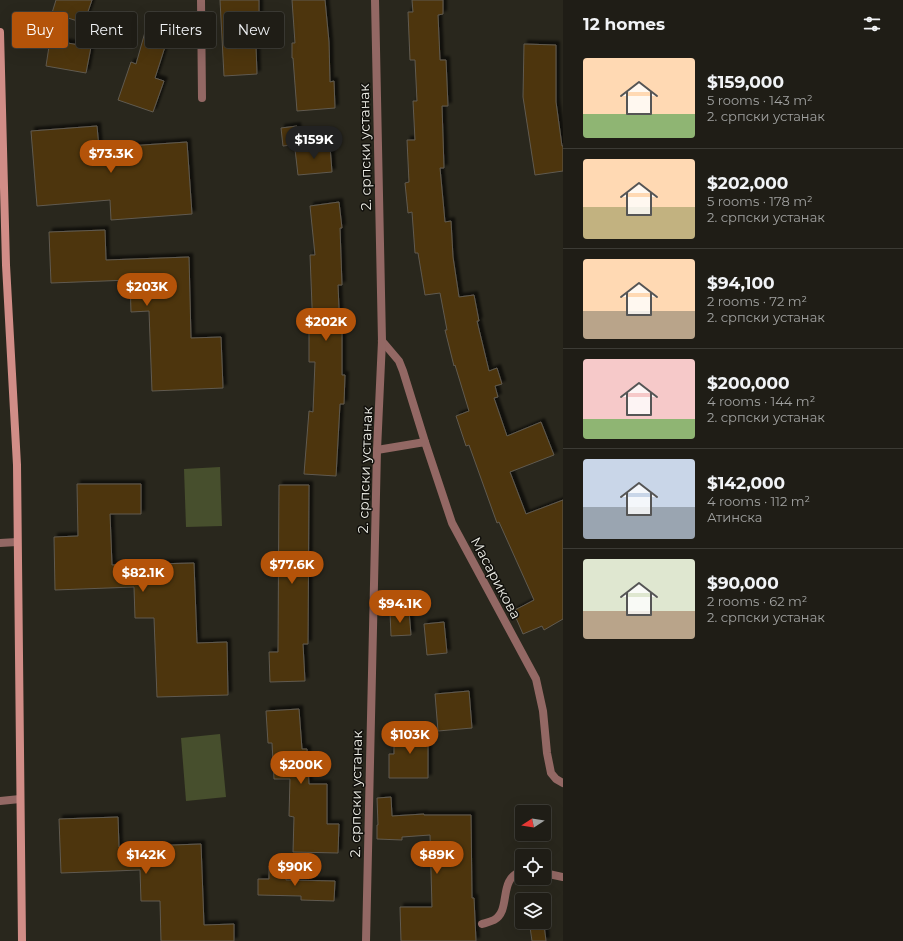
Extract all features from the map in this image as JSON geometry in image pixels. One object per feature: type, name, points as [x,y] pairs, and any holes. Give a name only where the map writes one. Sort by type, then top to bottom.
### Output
[{"type":"street","points":[[201,0],[202,98]]},
{"type":"street","name":"2. српски устанак","points":[[366,941],[377,450],[382,341],[375,0]]},
{"type":"street","points":[[0,32],[3,265],[17,465],[22,941]]},
{"type":"street","name":"Масарикова","points":[[382,341],[399,361],[403,371],[452,523],[536,679],[543,711],[547,753],[551,773],[556,779],[563,783]]},
{"type":"street","points":[[377,450],[425,442]]},
{"type":"street","points":[[0,543],[17,542]]},
{"type":"street","points":[[0,800],[20,799]]},
{"type":"street","points":[[482,924],[494,920],[502,911],[504,894],[509,881],[515,874]]},
{"type":"street","points":[[551,874],[563,877]]},
{"type":"green space","points":[[220,467],[222,526],[186,527],[184,469]]},
{"type":"green space","points":[[220,734],[226,797],[186,801],[181,738]]},
{"type":"building","points":[[56,0],[92,0],[88,12],[76,12],[76,20],[68,18],[68,12],[52,12]]},
{"type":"building","points":[[220,0],[259,0],[259,12],[224,12],[224,48],[256,48],[257,74],[224,76]]},
{"type":"building","points":[[292,0],[325,0],[329,42],[330,82],[334,81],[335,108],[297,111],[292,58],[292,43],[295,43]]},
{"type":"building","points":[[412,0],[443,0],[443,14],[438,15],[440,60],[446,60],[448,106],[442,106],[444,168],[440,168],[445,222],[451,221],[453,257],[459,297],[474,295],[479,321],[477,321],[489,371],[497,368],[502,384],[495,386],[498,397],[494,398],[507,436],[541,422],[554,455],[510,472],[526,514],[563,500],[563,619],[544,630],[542,626],[523,634],[513,611],[534,600],[499,522],[497,523],[469,445],[466,446],[456,416],[469,411],[455,365],[454,366],[445,330],[447,330],[440,293],[425,295],[418,253],[415,253],[412,212],[408,213],[405,183],[409,182],[407,140],[415,140],[413,101],[417,101],[415,60],[410,60],[408,12],[413,12]]},
{"type":"building","points":[[145,32],[145,48],[165,48],[155,78],[164,81],[153,112],[118,100],[131,62],[136,64]]},
{"type":"building","points":[[68,43],[76,44],[76,48],[91,48],[86,73],[46,66],[49,48],[68,48]]},
{"type":"building","points":[[524,44],[556,45],[556,102],[563,146],[563,171],[535,175],[523,97]]},
{"type":"building","points":[[97,126],[99,148],[187,142],[192,214],[111,220],[110,200],[37,206],[31,131]]},
{"type":"building","points":[[297,126],[299,144],[283,146],[281,128]]},
{"type":"building","points":[[330,146],[332,172],[298,175],[295,149]]},
{"type":"building","points":[[339,202],[342,228],[340,228],[342,285],[338,285],[340,332],[342,332],[342,375],[345,375],[344,404],[340,404],[336,476],[304,474],[309,411],[313,412],[315,362],[309,362],[309,331],[313,331],[310,255],[315,255],[310,206]]},
{"type":"building","points":[[105,230],[106,260],[189,257],[191,338],[221,337],[223,388],[152,391],[149,311],[131,312],[130,280],[51,283],[49,232]]},
{"type":"building","points":[[77,484],[141,484],[141,514],[110,514],[112,565],[194,563],[197,643],[227,642],[228,695],[157,697],[154,618],[135,618],[134,587],[55,590],[54,537],[78,536]]},
{"type":"building","points":[[279,485],[309,485],[308,644],[303,644],[305,681],[270,682],[269,652],[278,652]]},
{"type":"building","points":[[409,611],[411,635],[391,636],[390,612]]},
{"type":"building","points":[[444,622],[447,653],[427,655],[424,624]]},
{"type":"building","points":[[469,691],[472,728],[438,731],[435,694]]},
{"type":"building","points":[[299,709],[302,749],[307,749],[309,784],[327,784],[327,824],[339,824],[338,853],[293,852],[294,817],[289,816],[290,779],[274,779],[272,743],[268,743],[266,711]]},
{"type":"building","points":[[399,730],[428,730],[428,778],[389,778],[389,754],[394,754],[394,739],[399,739]]},
{"type":"building","points":[[391,797],[392,816],[424,814],[471,815],[472,898],[474,898],[476,941],[401,941],[400,907],[432,907],[430,835],[402,837],[402,840],[377,839],[377,798]]},
{"type":"building","points":[[118,817],[119,847],[201,844],[204,925],[234,924],[234,941],[161,941],[160,901],[141,901],[140,870],[61,873],[59,819]]},
{"type":"building","points":[[269,866],[286,866],[286,880],[335,881],[334,901],[301,900],[301,896],[258,895],[258,879],[269,879]]},
{"type":"building","points":[[530,929],[544,929],[546,941],[532,941]]}]
